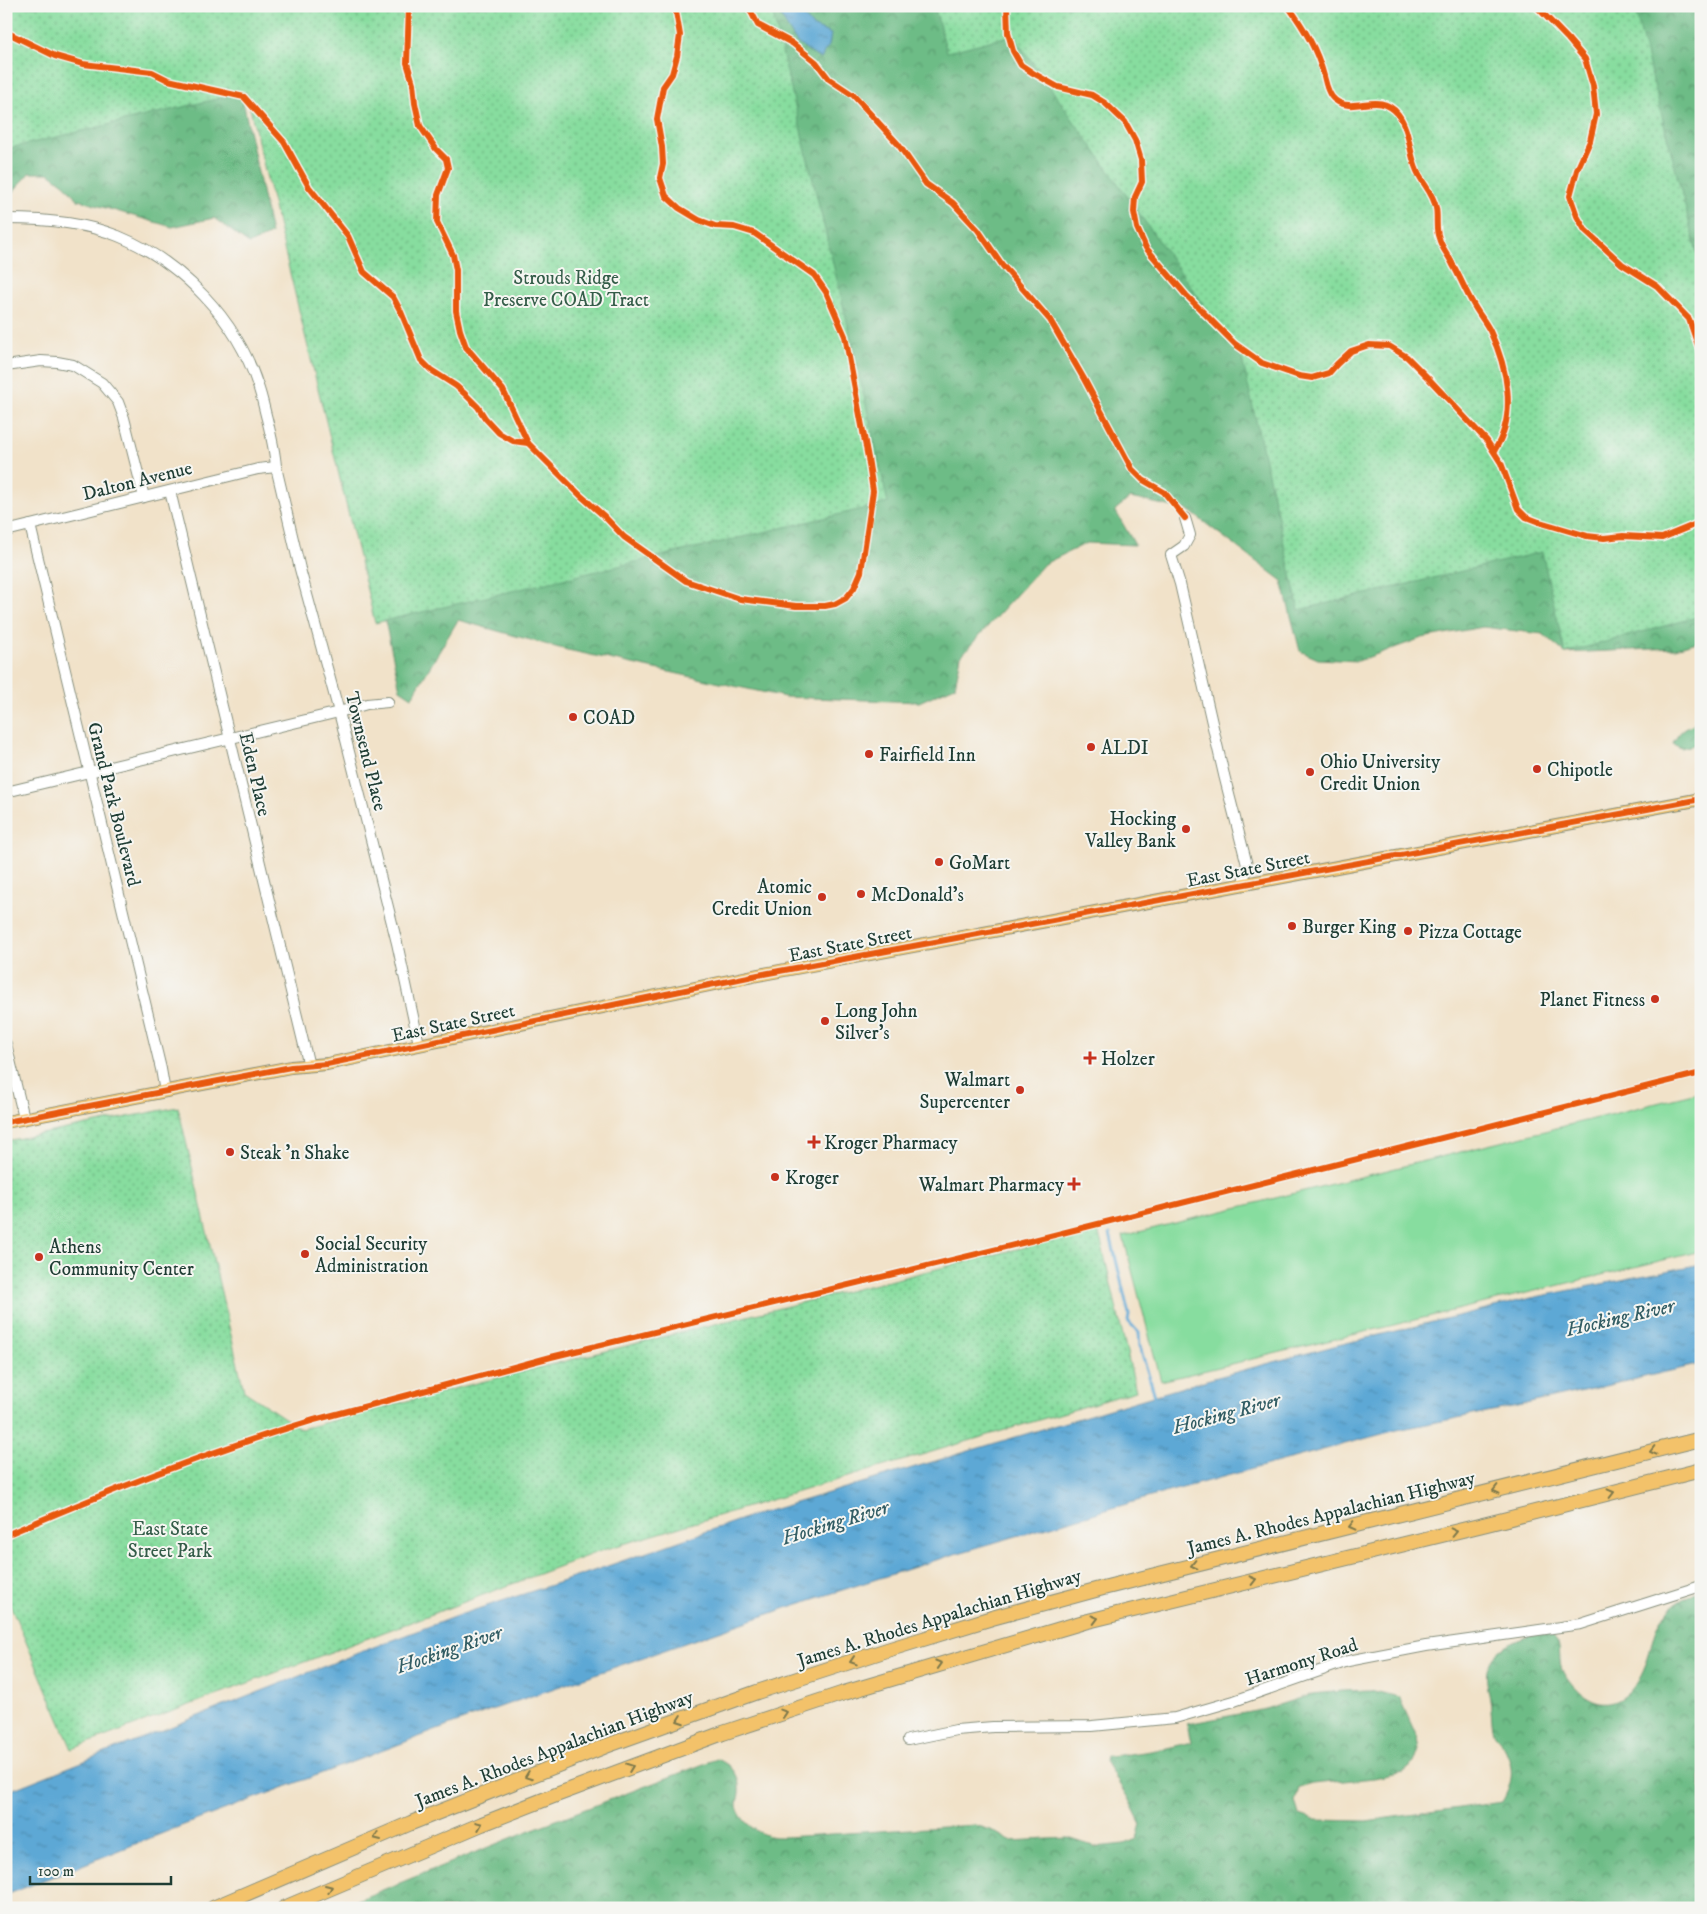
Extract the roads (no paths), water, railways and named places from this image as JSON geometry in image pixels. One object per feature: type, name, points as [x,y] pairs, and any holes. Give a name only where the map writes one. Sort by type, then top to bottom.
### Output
[{"type":"highway","name":"James A. Rhodes Appalachian Highway","points":[[212,1908],[411,1822],[606,1746],[757,1692],[897,1647],[992,1618],[1112,1586],[1701,1439]]},
{"type":"highway","points":[[284,1908],[547,1798],[723,1733],[844,1693],[1084,1622],[1701,1470]]},
{"type":"main road","name":"East State Street","points":[[6,1122],[287,1068],[327,1064],[764,974],[1243,883],[1701,799]]},
{"type":"street","name":"Townsend Place","points":[[6,219],[76,224],[117,236],[159,257],[192,284],[220,314],[238,341],[258,386],[275,452],[276,468],[300,569],[339,712],[397,943],[419,1044]]},
{"type":"street","points":[[6,366],[41,361],[57,362],[73,366],[102,383],[118,402],[124,418],[144,497]]},
{"type":"street","name":"Dalton Avenue","points":[[6,531],[258,469],[276,468]]},
{"type":"street","name":"Eden Place","points":[[170,491],[309,1066]]},
{"type":"street","points":[[1186,518],[1190,535],[1184,546],[1171,555],[1180,584],[1247,865],[1243,883]]},
{"type":"street","name":"Grand Park Boulevard","points":[[30,525],[165,1092]]},
{"type":"street","points":[[6,792],[367,704],[388,702]]},
{"type":"street","points":[[6,1044],[24,1118]]},
{"type":"street","name":"Harmony Road","points":[[908,1740],[956,1730],[994,1727],[1092,1726],[1175,1718],[1234,1702],[1348,1661],[1426,1646],[1582,1624],[1701,1586]]},
{"type":"water","points":[[769,6],[793,6],[799,10],[812,26],[831,34],[829,46],[822,58],[820,59],[797,43],[781,17],[781,13]]},
{"type":"water","name":"Hocking River","points":[[1701,1264],[1701,1364],[1517,1406],[1397,1430],[1171,1491],[955,1554],[786,1608],[488,1711],[181,1826],[6,1895],[6,1792],[363,1651],[462,1614],[579,1576],[748,1517],[1210,1379],[1334,1346],[1531,1298]]},
{"type":"waterway","points":[[1110,1234],[1129,1315],[1128,1321],[1139,1333],[1140,1347],[1155,1396]]},
{"type":"place","name":"COAD","points":[[573,717]]},
{"type":"place","name":"ALDI","points":[[1091,747]]},
{"type":"place","name":"Fairfield Inn","points":[[869,754]]},
{"type":"place","name":"Chipotle","points":[[1537,769]]},
{"type":"place","name":"Ohio University Credit Union","points":[[1310,772]]},
{"type":"place","name":"Hocking Valley Bank","points":[[1186,829]]},
{"type":"place","name":"GoMart","points":[[939,862]]},
{"type":"place","name":"McDonald's","points":[[861,894]]},
{"type":"place","name":"Atomic Credit Union","points":[[822,897]]},
{"type":"place","name":"Burger King","points":[[1292,926]]},
{"type":"place","name":"Pizza Cottage","points":[[1408,931]]},
{"type":"place","name":"Planet Fitness","points":[[1655,999]]},
{"type":"place","name":"Long John Silver's","points":[[825,1021]]},
{"type":"place","name":"Holzer","points":[[1090,1058]]},
{"type":"place","name":"Walmart Supercenter","points":[[1020,1090]]},
{"type":"place","name":"Kroger Pharmacy","points":[[814,1142]]},
{"type":"place","name":"Steak 'n Shake","points":[[230,1152]]},
{"type":"place","name":"Kroger","points":[[775,1177]]},
{"type":"place","name":"Walmart Pharmacy","points":[[1074,1184]]},
{"type":"place","name":"Social Security Administration","points":[[305,1254]]},
{"type":"place","name":"Athens Community Center","points":[[39,1257]]},
{"type":"park label","name":"Strouds Ridge Preserve COAD Tract","points":[[566,288]]},
{"type":"park label","name":"East State Street Park","points":[[170,1539]]}]
